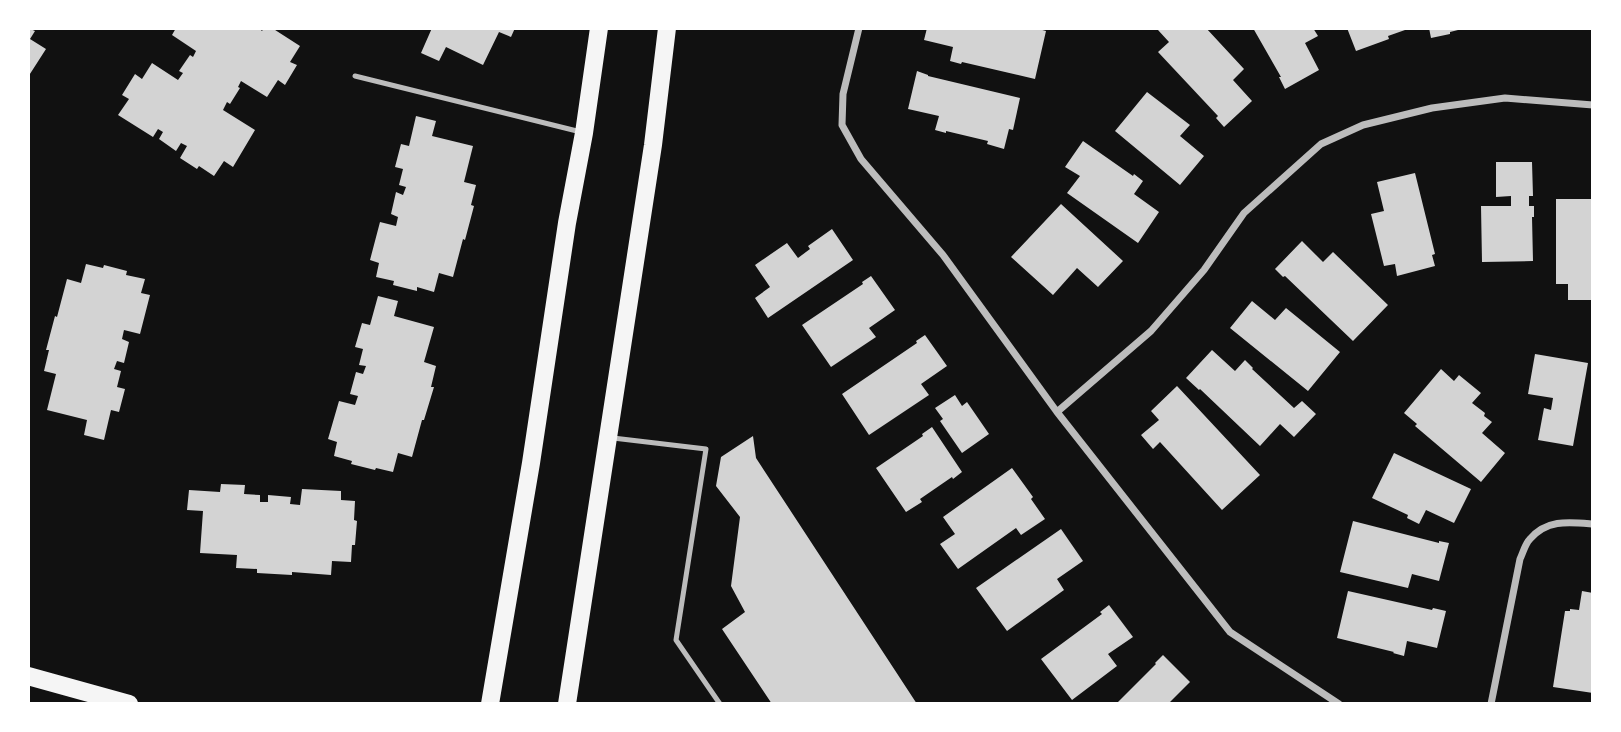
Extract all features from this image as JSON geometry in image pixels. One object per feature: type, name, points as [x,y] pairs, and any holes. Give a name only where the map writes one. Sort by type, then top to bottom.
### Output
[{"type":"main road","points":[[490,704],[531,463],[599,28]]},
{"type":"main road","points":[[567,704],[651,159],[667,28]]},
{"type":"main road","points":[[28,676],[128,704]]},
{"type":"street","points":[[859,28],[844,94],[842,125],[861,159],[943,255],[1057,412],[1230,632],[1339,704]]},
{"type":"street","points":[[1057,412],[1150,331],[1204,270],[1244,213],[1321,144],[1363,125],[1433,108],[1505,98],[1593,105]]},
{"type":"street","points":[[1491,704],[1520,559],[1529,540],[1546,525],[1571,522],[1593,524]]},
{"type":"lane","points":[[355,76],[584,133]]},
{"type":"lane","points":[[608,437],[706,449],[676,640],[720,704]]},
{"type":"building","points":[[28,28],[35,31],[30,39],[46,49],[28,77]]},
{"type":"building","points":[[176,28],[259,28],[262,31],[264,28],[272,28],[300,46],[290,62],[297,65],[285,85],[278,80],[267,97],[241,81],[238,87],[240,88],[230,104],[227,102],[223,110],[255,130],[233,167],[224,161],[214,176],[180,158],[187,146],[181,143],[176,151],[159,139],[163,132],[158,129],[153,137],[118,115],[129,99],[122,95],[135,74],[142,79],[152,63],[178,80],[183,73],[179,71],[196,51],[172,35]]},
{"type":"building","points":[[432,28],[515,28],[511,37],[499,32],[483,65],[446,47],[439,61],[421,53]]},
{"type":"building","points":[[927,28],[1035,28],[1046,31],[1035,79],[950,61],[953,47],[924,40]]},
{"type":"building","points":[[1206,28],[1244,69],[1233,80],[1252,101],[1224,127],[1216,118],[1218,116],[1158,52],[1169,42],[1158,30]]},
{"type":"building","points":[[1253,28],[1313,28],[1318,36],[1305,43],[1319,70],[1285,89]]},
{"type":"building","points":[[1347,28],[1404,28],[1405,30],[1356,51]]},
{"type":"building","points":[[1429,28],[1461,28],[1462,29],[1431,38]]},
{"type":"building","points":[[917,71],[1020,98],[1013,130],[1009,129],[1004,149],[987,144],[988,141],[935,130],[939,116],[908,109]]},
{"type":"building","points":[[1147,92],[1190,125],[1180,136],[1204,156],[1180,185],[1115,131]]},
{"type":"building","points":[[416,116],[436,121],[432,136],[473,146],[464,182],[476,185],[471,205],[474,206],[465,240],[463,239],[453,277],[439,273],[434,292],[393,285],[394,281],[376,277],[379,263],[370,260],[380,222],[396,226],[398,217],[391,214],[396,192],[403,195],[406,187],[399,185],[403,169],[395,167],[401,144],[409,146]]},
{"type":"building","points":[[1083,141],[1143,181],[1134,194],[1159,212],[1138,243],[1067,193],[1080,176],[1065,167]]},
{"type":"building","points":[[1496,162],[1532,162],[1533,196],[1529,196],[1529,206],[1534,206],[1533,261],[1482,262],[1481,206],[1511,206],[1511,196],[1496,197]]},
{"type":"building","points":[[1415,173],[1435,254],[1432,255],[1435,266],[1397,276],[1395,264],[1384,266],[1371,214],[1384,211],[1377,182]]},
{"type":"building","points":[[1556,199],[1593,199],[1593,300],[1568,300],[1568,284],[1556,284]]},
{"type":"building","points":[[1061,204],[1123,261],[1098,287],[1077,268],[1053,295],[1011,257]]},
{"type":"building","points":[[832,229],[853,260],[768,318],[755,298],[770,287],[755,265],[787,243],[798,258],[810,249],[808,246]]},
{"type":"building","points":[[1302,241],[1323,262],[1333,252],[1388,305],[1353,341],[1275,269]]},
{"type":"building","points":[[86,264],[103,268],[104,265],[127,271],[126,275],[145,279],[141,293],[150,295],[140,334],[124,330],[122,339],[129,342],[124,363],[117,361],[114,369],[121,371],[117,387],[125,389],[119,412],[111,410],[104,440],[84,435],[87,420],[47,410],[56,374],[44,371],[49,350],[46,350],[55,316],[57,317],[67,279],[81,283]]},
{"type":"building","points":[[871,276],[895,310],[869,328],[876,337],[831,367],[802,325]]},
{"type":"building","points":[[378,296],[398,301],[394,316],[434,327],[424,362],[436,366],[431,387],[434,387],[412,457],[398,453],[393,472],[351,464],[352,461],[334,456],[337,442],[328,439],[339,401],[355,405],[358,396],[350,394],[356,372],[363,374],[366,366],[359,365],[363,349],[355,347],[362,323],[370,325]]},
{"type":"building","points":[[1252,301],[1275,320],[1286,308],[1340,352],[1308,391],[1230,328]]},
{"type":"building","points":[[925,335],[947,366],[921,384],[929,395],[869,435],[842,394]]},
{"type":"building","points":[[1212,350],[1235,371],[1245,360],[1294,408],[1302,401],[1316,414],[1294,437],[1280,424],[1260,446],[1186,378]]},
{"type":"building","points":[[1535,354],[1588,363],[1573,446],[1538,440],[1544,408],[1551,410],[1553,398],[1528,394]]},
{"type":"building","points":[[1441,369],[1454,381],[1459,375],[1481,393],[1472,403],[1492,422],[1482,433],[1505,453],[1481,482],[1415,426],[1417,424],[1404,413]]},
{"type":"building","points":[[1177,386],[1260,475],[1222,510],[1160,442],[1153,449],[1141,435],[1159,420],[1151,411]]},
{"type":"building","points":[[955,395],[962,406],[967,402],[989,434],[962,453],[940,421],[943,419],[935,408]]},
{"type":"building","points":[[932,427],[962,472],[920,499],[922,502],[906,512],[876,468]]},
{"type":"building","points":[[753,436],[756,458],[917,704],[772,704],[722,629],[745,612],[731,586],[740,517],[716,486],[721,457]]},
{"type":"building","points":[[1394,453],[1471,489],[1454,523],[1426,510],[1419,524],[1407,518],[1408,515],[1372,498]]},
{"type":"building","points":[[1012,468],[1045,519],[1021,535],[1016,528],[958,569],[940,544],[955,534],[943,517]]},
{"type":"building","points":[[221,484],[245,485],[244,494],[260,495],[260,502],[268,502],[268,495],[291,497],[290,504],[300,505],[302,489],[341,491],[341,500],[355,501],[354,520],[357,521],[351,562],[332,561],[331,575],[257,573],[257,569],[236,568],[237,555],[200,553],[203,511],[187,510],[189,490],[220,492]]},
{"type":"building","points":[[1353,521],[1439,543],[1449,543],[1439,581],[1412,574],[1408,588],[1340,572]]},
{"type":"building","points":[[1061,529],[1083,561],[1057,579],[1064,590],[1007,631],[976,588]]},
{"type":"building","points":[[1348,591],[1446,611],[1437,648],[1407,641],[1404,656],[1337,638]]},
{"type":"building","points":[[1582,591],[1593,593],[1593,693],[1553,687],[1565,611],[1579,610]]},
{"type":"building","points":[[1109,605],[1133,637],[1108,654],[1117,666],[1072,700],[1041,659],[1102,614],[1100,612]]},
{"type":"building","points":[[1163,655],[1190,682],[1168,704],[1116,704],[1156,664]]}]
